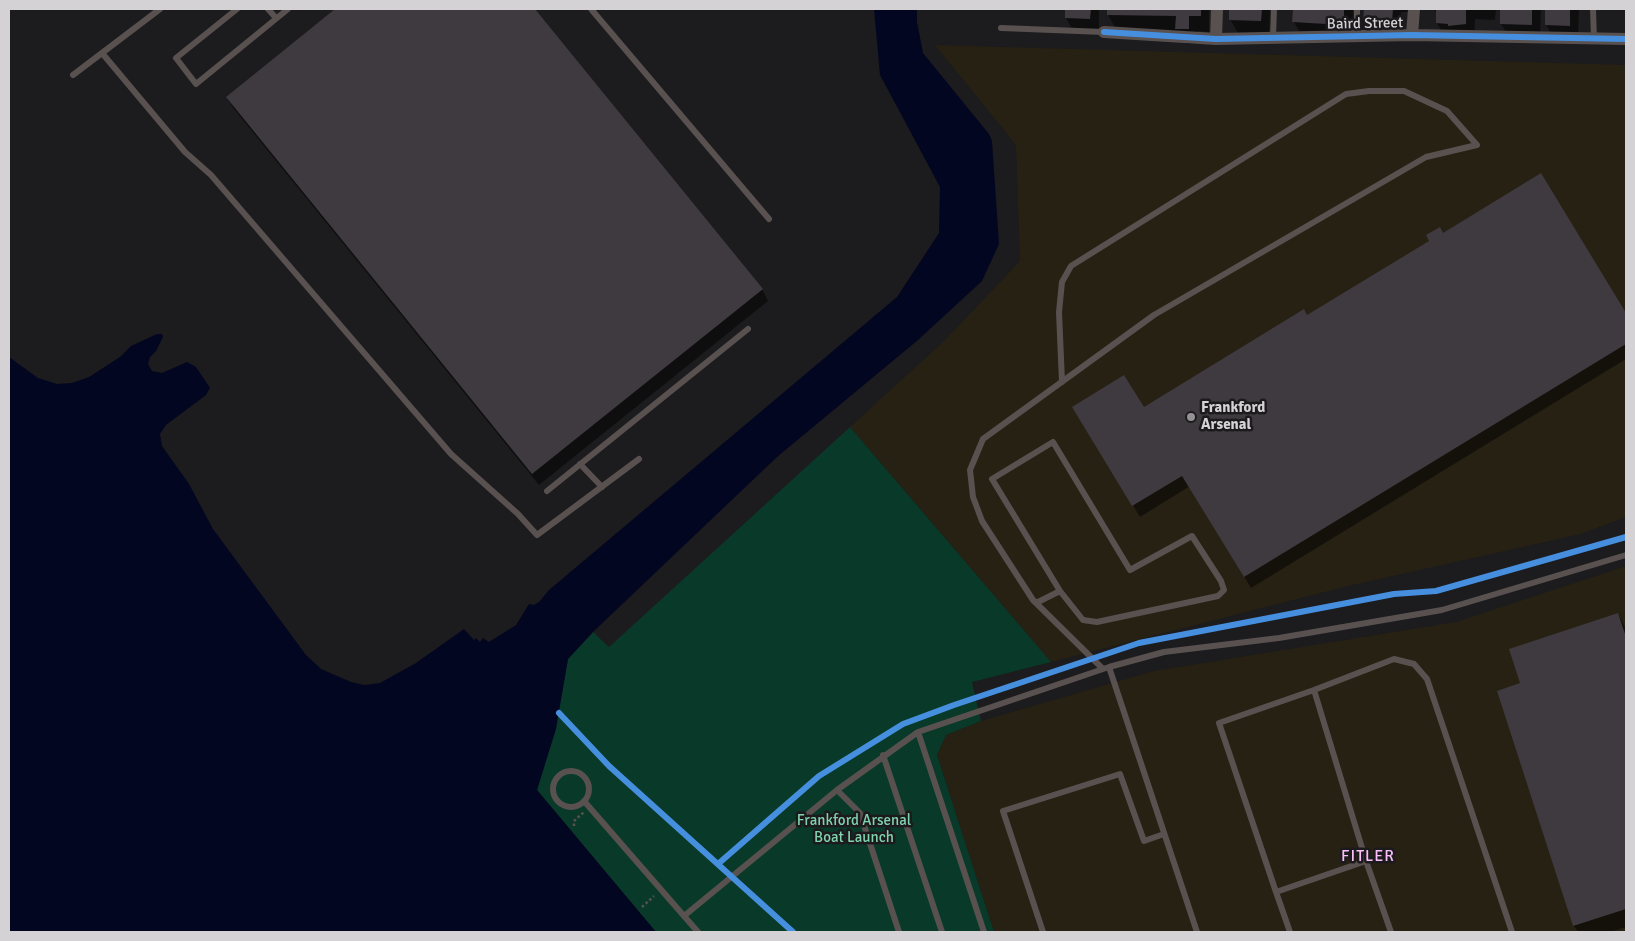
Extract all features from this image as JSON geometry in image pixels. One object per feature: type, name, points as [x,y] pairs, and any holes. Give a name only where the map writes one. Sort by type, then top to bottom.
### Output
[{"type":"street","points":[[1216,39],[1217,9]]},
{"type":"street","points":[[1412,35],[1414,9]]},
{"type":"street","name":"Baird Street","points":[[1104,32],[1216,39],[1412,35],[1626,39]]},
{"type":"lane","points":[[73,75],[160,9]]},
{"type":"lane","points":[[237,9],[176,58],[196,84],[288,9]]},
{"type":"lane","points":[[268,9],[276,18]]},
{"type":"lane","points":[[591,9],[769,219]]},
{"type":"lane","points":[[1273,38],[1274,9]]},
{"type":"lane","points":[[1357,9],[1357,36]]},
{"type":"lane","points":[[1593,9],[1594,38]]},
{"type":"lane","points":[[1001,28],[1104,32]]},
{"type":"lane","points":[[102,53],[185,152],[211,175],[451,454],[518,514],[537,534],[639,459]]},
{"type":"lane","points":[[1062,382],[1058,312],[1062,282],[1071,266],[1346,94],[1369,91],[1404,91],[1447,110],[1477,145],[1426,157],[1154,315],[1062,382],[983,439],[970,470],[973,497],[982,521],[1036,603],[1106,668],[1197,932]]},
{"type":"lane","points":[[547,491],[748,329]]},
{"type":"lane","points":[[1053,442],[1130,570],[1192,536],[1221,581],[1224,590],[1218,596],[1097,622],[1083,620],[1060,591],[992,479],[1053,442]]},
{"type":"lane","points":[[580,464],[602,487]]},
{"type":"lane","points":[[684,916],[837,790],[883,755],[918,732],[1106,668],[1164,652],[1279,638],[1442,610],[1626,555]]},
{"type":"lane","points":[[1036,603],[1060,591]]},
{"type":"lane","points":[[1290,932],[1219,723],[1314,690],[1394,659],[1409,662],[1421,670],[1427,679],[1512,932]]},
{"type":"lane","points":[[1314,690],[1366,861],[1391,932]]},
{"type":"lane","points":[[918,732],[984,932]]},
{"type":"lane","points":[[883,755],[942,932]]},
{"type":"lane","points":[[568,771],[584,776],[589,786],[589,791],[584,801],[574,807],[559,802],[553,786],[558,776],[568,771]]},
{"type":"lane","points":[[1044,932],[1003,811],[1120,774],[1144,841],[1164,834]]},
{"type":"lane","points":[[837,790],[860,813],[899,932]]},
{"type":"lane","points":[[584,801],[698,932]]},
{"type":"lane","points":[[1276,892],[1366,861]]},
{"type":"path","points":[[574,826],[574,821],[589,807]]},
{"type":"path","points":[[642,906],[662,890]]},
{"type":"shaded area","points":[[935,45],[1626,65],[1626,517],[1581,534],[1348,586],[1051,662],[850,427],[944,341],[1020,261],[1016,145]]},
{"type":"shaded area","points":[[1626,566],[1626,932],[994,932],[937,755],[946,735],[981,721],[1154,671],[1456,622]]},
{"type":"green space","name":"Frankford Arsenal Boat Launch","points":[[850,427],[1051,662],[972,682],[981,721],[946,735],[937,755],[994,932],[656,932],[537,790],[555,729],[568,659],[593,632],[609,647]]},
{"type":"water","points":[[874,9],[917,9],[917,22],[923,53],[989,134],[992,141],[999,244],[982,281],[918,340],[777,457],[593,632],[568,659],[556,729],[537,790],[656,932],[9,932],[9,357],[38,378],[57,384],[72,383],[89,377],[120,357],[131,346],[157,334],[162,334],[163,337],[156,351],[150,357],[148,364],[152,371],[162,373],[187,362],[196,367],[210,388],[206,395],[166,425],[160,434],[162,446],[189,484],[213,529],[306,655],[321,669],[351,682],[364,685],[380,683],[416,663],[464,629],[474,640],[476,638],[480,642],[483,638],[489,642],[516,625],[529,604],[534,605],[539,602],[549,590],[897,297],[939,233],[940,187],[880,75]]},
{"type":"building","points":[[335,9],[535,9],[763,289],[532,474],[226,97]]},
{"type":"building","points":[[1065,9],[1091,9],[1090,19],[1065,18]]},
{"type":"building","points":[[1107,9],[1201,9],[1201,16],[1189,16],[1189,29],[1175,29],[1176,16],[1107,15]]},
{"type":"building","points":[[1229,9],[1262,9],[1261,21],[1229,20]]},
{"type":"building","points":[[1293,9],[1344,9],[1344,25],[1292,22]]},
{"type":"building","points":[[1364,9],[1393,9],[1392,23],[1363,23]]},
{"type":"building","points":[[1436,9],[1466,9],[1466,24],[1448,26],[1448,24],[1436,23]]},
{"type":"building","points":[[1500,9],[1532,9],[1532,25],[1500,24]]},
{"type":"building","points":[[1545,9],[1570,9],[1570,26],[1545,25]]},
{"type":"building","points":[[1541,173],[1626,313],[1626,344],[1244,577],[1182,476],[1132,506],[1072,407],[1124,375],[1144,407],[1304,309],[1307,315],[1429,241],[1426,235],[1440,227],[1443,233]]},
{"type":"building","points":[[1618,613],[1626,637],[1626,909],[1573,926],[1497,691],[1520,683],[1509,649]]},
{"type":"cycle path","points":[[1104,32],[1216,39],[1412,35],[1626,39]]},
{"type":"cycle path","points":[[718,864],[819,776],[903,724],[954,705],[1139,643],[1394,594],[1436,591],[1626,537]]},
{"type":"cycle path","points":[[559,713],[609,766],[793,932]]},
{"type":"place","name":"Frankford Arsenal","points":[[1191,417]]},
{"type":"district","name":"FITLER","points":[[1368,857]]}]
